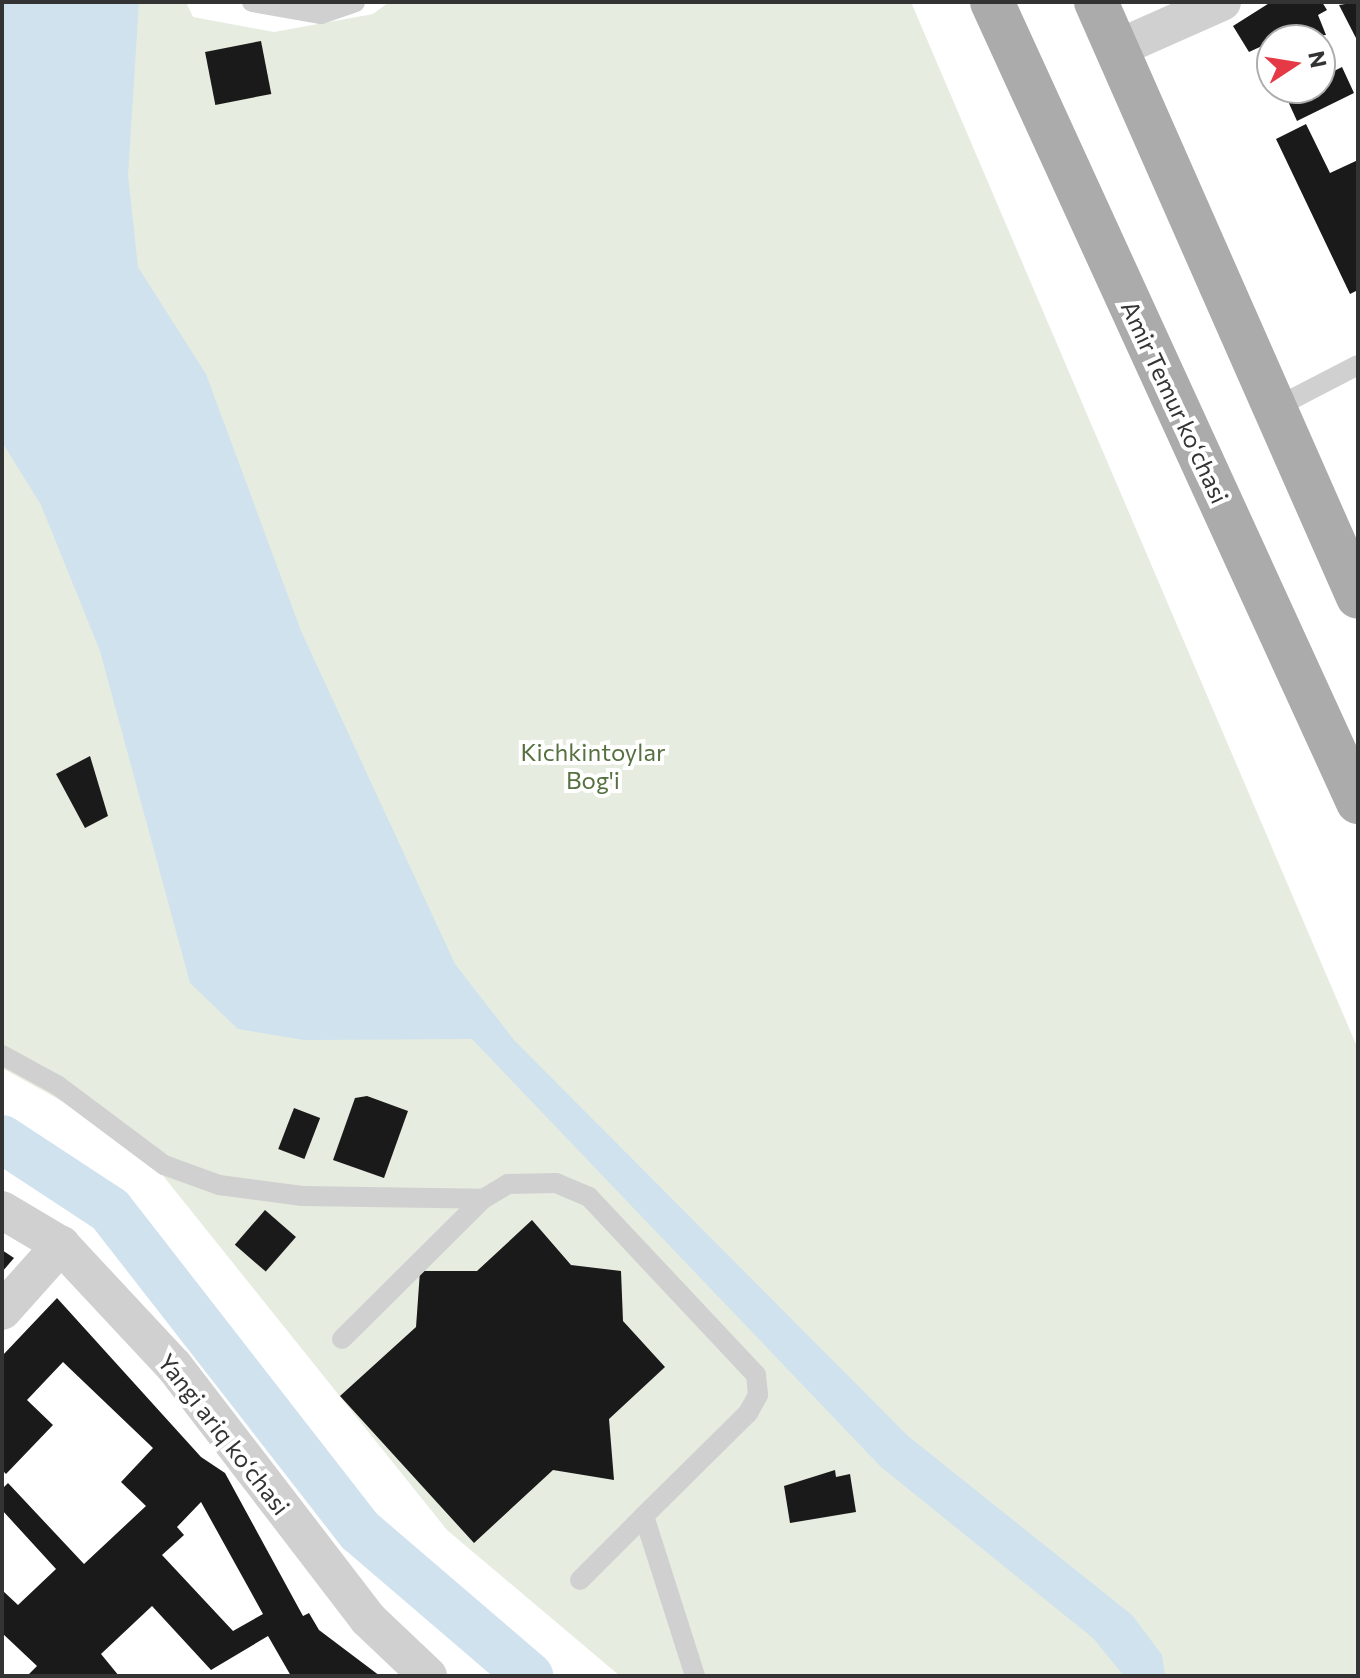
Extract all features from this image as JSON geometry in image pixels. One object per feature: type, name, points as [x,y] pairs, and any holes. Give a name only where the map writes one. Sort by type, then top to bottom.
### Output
[{"type":"main road","name":"Amir Temur koʻchasi","points":[[992,2],[1358,802]]},
{"type":"main road","points":[[1096,2],[1358,597]]},
{"type":"street","points":[[1116,49],[1222,2]]},
{"type":"street","name":"Yangi ariq ko‘chasi","points":[[2,1210],[61,1245],[174,1366],[368,1619],[428,1676]]},
{"type":"street","points":[[2,1311],[61,1245]]},
{"type":"lane","points":[[252,2],[321,14],[355,2]]},
{"type":"lane","points":[[1275,408],[1358,365]]},
{"type":"lane","points":[[2,1055],[57,1085],[164,1165],[219,1185],[302,1196],[483,1199]]},
{"type":"lane","points":[[342,1339],[483,1199],[508,1184],[574,1187],[732,1342],[756,1375],[758,1395],[748,1413],[580,1580]]},
{"type":"lane","points":[[644,1516],[695,1676]]},
{"type":"green space","name":"Kichkintoylar Bog'i","points":[[2,2],[186,2],[193,17],[274,32],[373,14],[389,2],[911,2],[1358,1049],[1358,1676],[620,1676],[447,1530],[136,1142],[2,1068]]},
{"type":"water","points":[[2,2],[139,2],[128,175],[138,267],[206,374],[301,631],[455,964],[514,1040],[908,1436],[1132,1615],[1162,1655],[1165,1676],[1124,1676],[1093,1638],[881,1467],[472,1039],[304,1040],[238,1029],[190,983],[100,651],[41,505],[2,442]]},
{"type":"building","points":[[1271,2],[1322,2],[1327,10],[1318,15],[1322,24],[1256,24],[1256,49],[1249,52],[1233,26]]},
{"type":"building","points":[[1358,2],[1358,42],[1339,5]]},
{"type":"building","points":[[261,41],[271,94],[215,105],[205,52]]},
{"type":"building","points":[[1342,67],[1354,93],[1336,102],[1336,70]]},
{"type":"building","points":[[1289,104],[1332,104],[1297,121]]},
{"type":"building","points":[[1306,124],[1330,173],[1358,160],[1358,290],[1350,294],[1276,139]]},
{"type":"building","points":[[90,756],[108,816],[85,828],[56,774]]},
{"type":"building","points":[[367,1096],[408,1111],[384,1178],[333,1160],[355,1098]]},
{"type":"building","points":[[294,1108],[320,1118],[304,1159],[278,1149]]},
{"type":"building","points":[[265,1210],[296,1237],[266,1272],[235,1245]]},
{"type":"building","points":[[532,1220],[571,1265],[621,1271],[623,1321],[665,1367],[609,1419],[614,1480],[553,1470],[474,1543],[340,1396],[416,1327],[420,1271],[477,1271]]},
{"type":"building","points":[[2,1250],[14,1258],[2,1272]]},
{"type":"building","points":[[57,1298],[201,1457],[225,1473],[303,1616],[309,1613],[319,1630],[380,1676],[291,1676],[268,1636],[211,1670],[152,1606],[101,1654],[119,1676],[27,1676],[37,1666],[2,1633],[2,1590],[18,1605],[56,1569],[2,1510],[2,1489],[8,1483],[84,1564],[146,1506],[121,1482],[153,1448],[63,1362],[27,1400],[53,1425],[6,1474],[2,1470],[2,1356]],"holes":[[[201,1502],[263,1614],[233,1631],[162,1555],[184,1535],[177,1527]]]},
{"type":"building","points":[[835,1470],[836,1477],[850,1474],[856,1512],[790,1523],[784,1486]]},
{"type":"waterway","points":[[2,1139],[110,1210],[360,1531],[529,1676]]}]
